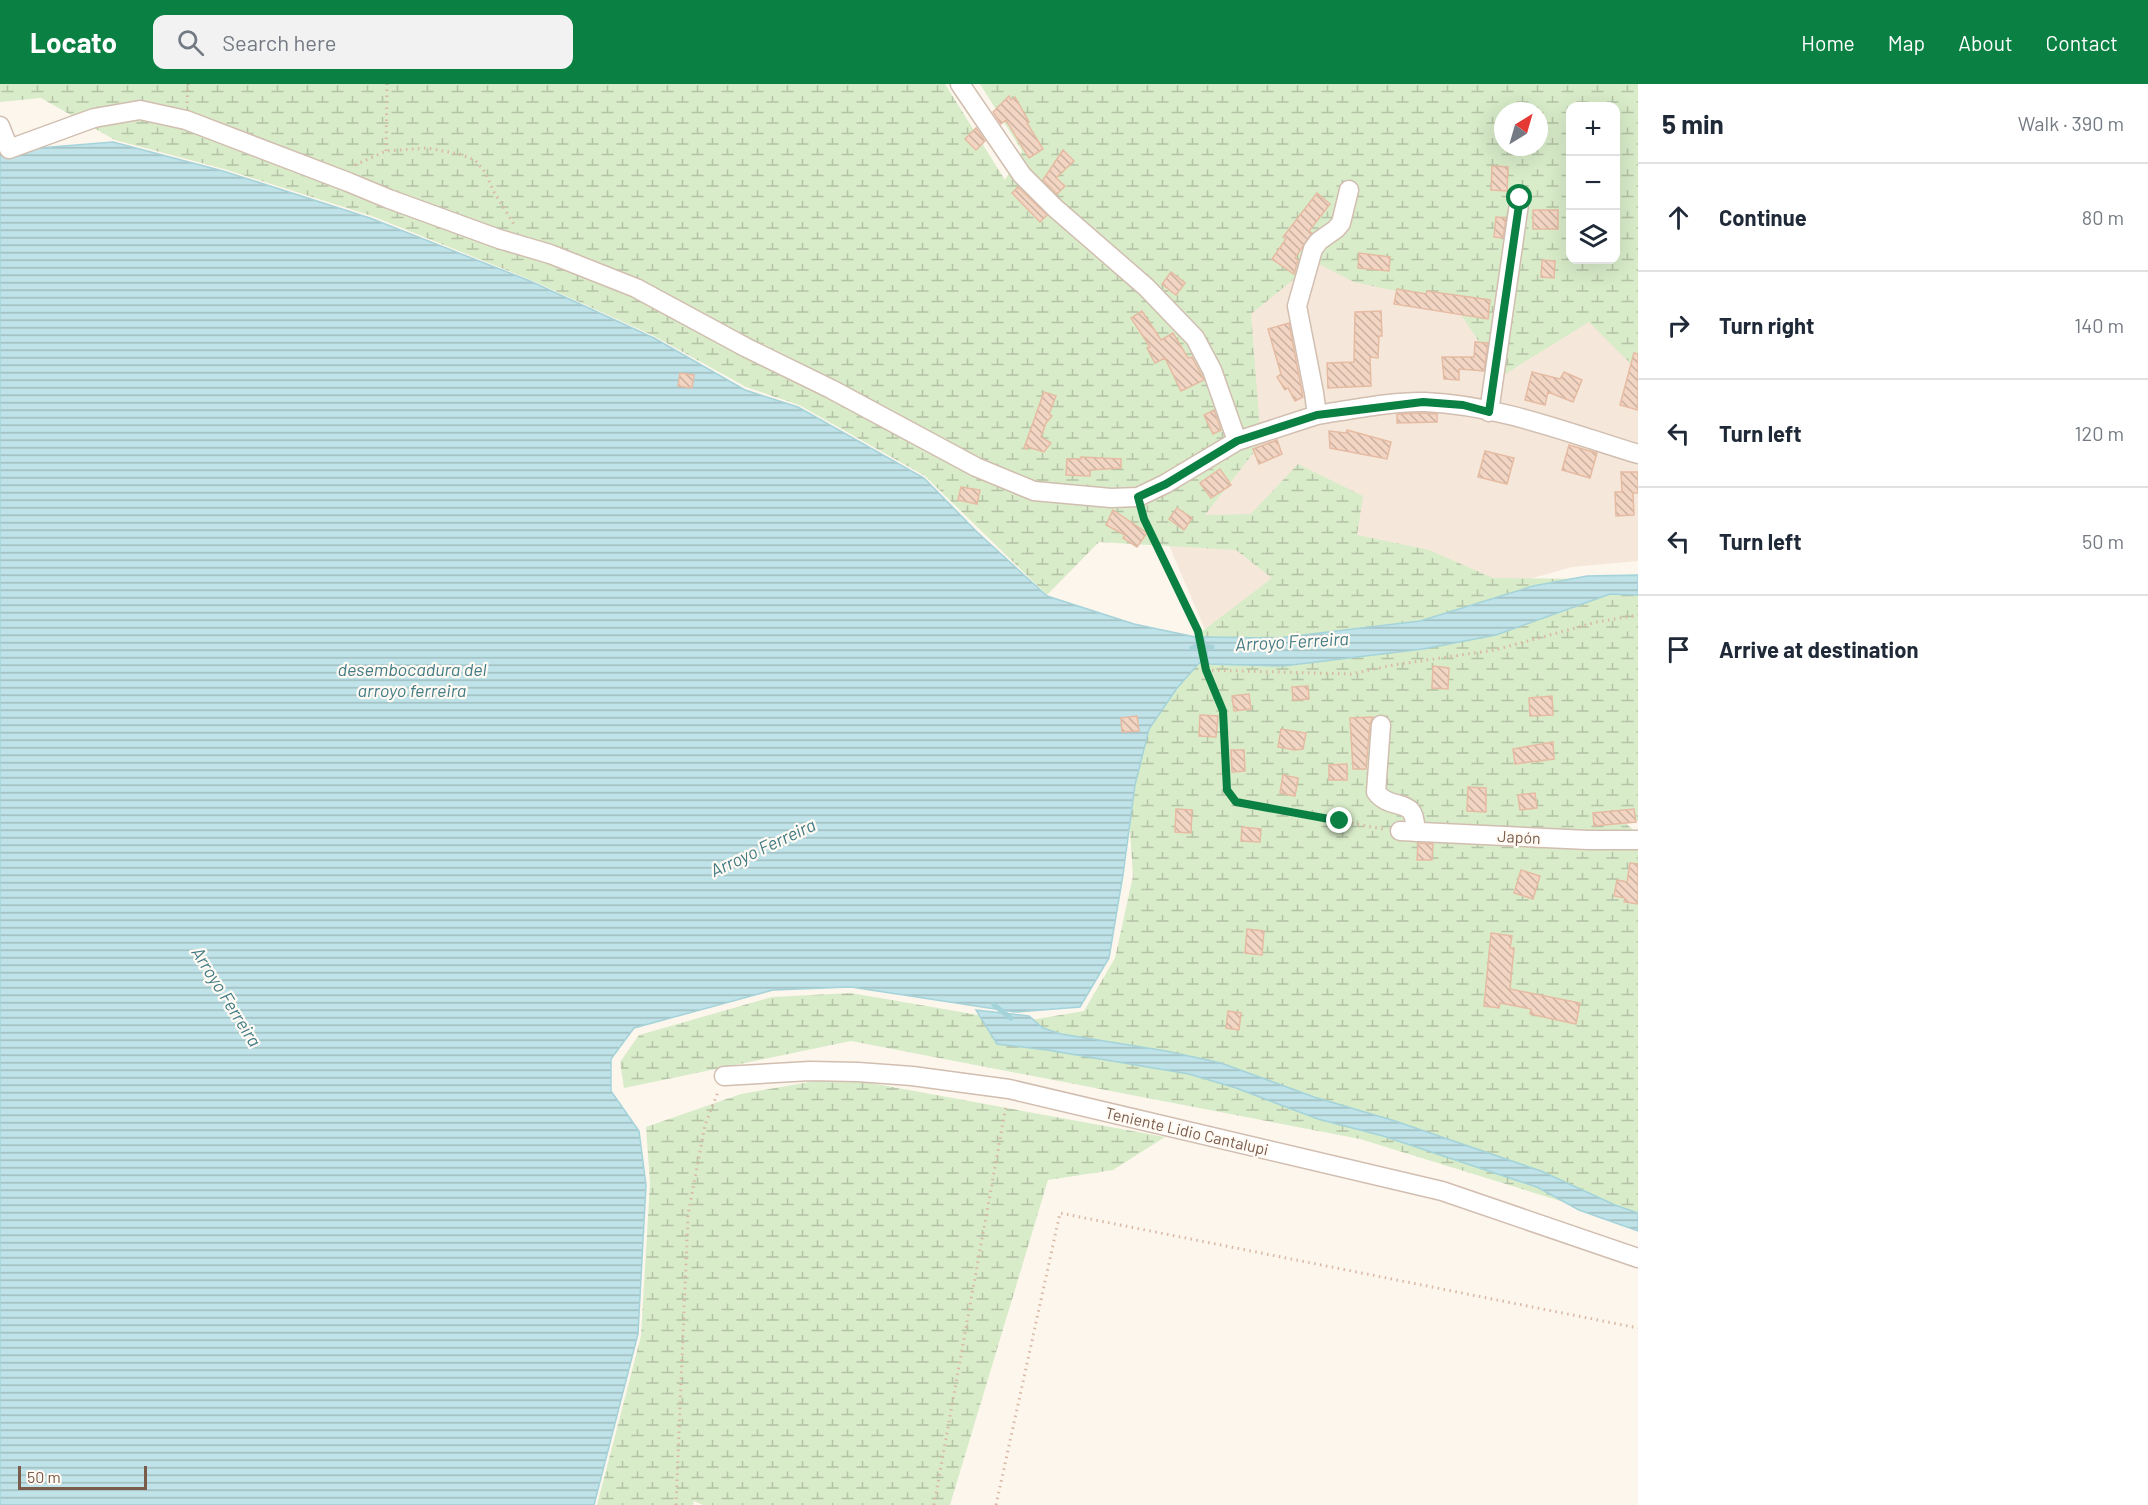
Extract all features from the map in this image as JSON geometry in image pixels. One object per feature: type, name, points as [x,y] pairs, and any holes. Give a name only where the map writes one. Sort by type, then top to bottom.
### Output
[{"type":"street","points":[[960,84],[1022,175],[1055,208],[1146,287],[1195,338],[1212,370],[1237,441]]},
{"type":"street","points":[[0,126],[9,149],[94,118],[140,110],[186,120],[399,203],[588,268],[636,288],[976,467],[1034,491],[1111,498],[1138,497],[1166,484],[1237,441],[1317,415],[1423,402],[1463,405],[1536,423],[1638,454]]},
{"type":"street","points":[[1317,415],[1297,306],[1313,249],[1341,223],[1349,190]]},
{"type":"street","points":[[1489,412],[1520,198]]},
{"type":"street","points":[[1381,725],[1376,792],[1381,799],[1409,808],[1416,818],[1407,832]]},
{"type":"street","name":"Japón","points":[[1407,832],[1638,840]]},
{"type":"street","name":"Teniente Lidio Cantalupi","points":[[724,1076],[810,1071],[858,1072],[912,1076],[1009,1089],[1442,1191],[1638,1258]]},
{"type":"path","points":[[386,151],[387,84]]},
{"type":"path","points":[[335,177],[364,159],[386,151],[427,148],[459,154],[475,160],[486,172],[494,192],[525,246]]},
{"type":"path","points":[[1138,497],[1144,519],[1198,631],[1205,668],[1223,711],[1227,790],[1236,802],[1407,832]]},
{"type":"path","points":[[1205,668],[1351,674],[1393,665],[1495,650],[1597,622],[1638,615]]},
{"type":"path","points":[[676,1505],[688,1215],[705,1125],[724,1076]]},
{"type":"path","points":[[934,1505],[1009,1089]]},
{"type":"path","points":[[996,1505],[1060,1213],[1638,1328]]},
{"type":"shaded area","points":[[1638,196],[1638,561],[1572,567],[1411,612],[1206,632],[1160,524],[1203,324],[1259,238],[1566,260],[1566,264],[1620,264],[1620,248]]},
{"type":"green space","points":[[0,84],[945,84],[1005,180],[1022,151],[980,84],[1638,84],[1638,371],[1589,322],[1502,376],[1453,303],[1354,282],[1315,262],[1251,314],[1261,443],[1205,515],[1251,514],[1298,464],[1363,496],[1357,535],[1429,550],[1493,578],[1596,579],[1638,575],[1638,821],[1624,822],[1638,834],[1638,1225],[1360,1139],[851,1041],[624,1088],[620,1062],[639,1035],[772,997],[851,993],[1019,1022],[1084,1011],[1115,958],[1133,876],[1127,785],[1137,730],[1172,684],[1203,661],[1196,636],[1272,578],[1236,550],[1099,542],[1047,595],[925,476],[799,405],[746,387],[654,336],[531,280],[372,216],[224,169],[115,140],[41,98],[0,102]]},
{"type":"green space","points":[[838,1077],[1165,1137],[1113,1170],[1048,1180],[950,1505],[703,1505],[694,1501],[693,1505],[597,1505],[641,1336],[650,1183],[646,1127],[741,1094]]},
{"type":"water","name":"desembocadura del arroyo ferreira","points":[[113,142],[223,171],[370,218],[530,281],[654,338],[745,390],[798,407],[924,478],[977,532],[1047,596],[1134,624],[1195,637],[1201,661],[1177,688],[1149,729],[1135,785],[1109,958],[1080,1007],[1015,1012],[851,987],[773,990],[634,1028],[611,1059],[611,1091],[639,1131],[646,1185],[638,1334],[594,1505],[0,1505],[0,149],[2,151]]},
{"type":"water","points":[[1638,575],[1638,595],[1610,594],[1496,635],[1423,649],[1283,666],[1209,664],[1204,637],[1278,638],[1420,621],[1533,586],[1587,576]]},
{"type":"water","points":[[976,1010],[1029,1016],[1043,1028],[1061,1034],[1166,1051],[1221,1063],[1314,1097],[1395,1121],[1541,1171],[1638,1213],[1638,1231],[1579,1210],[1537,1187],[1383,1136],[1318,1119],[1236,1088],[1189,1074],[997,1044]]},
{"type":"building","points":[[1009,96],[1011,100],[1015,97],[1043,149],[1029,158],[1006,120],[1001,124],[993,112]]},
{"type":"building","points":[[976,128],[985,141],[976,150],[965,139]]},
{"type":"building","points":[[1063,150],[1074,161],[1056,178],[1065,186],[1057,194],[1043,180]]},
{"type":"building","points":[[1492,166],[1508,167],[1507,191],[1491,190]]},
{"type":"building","points":[[1018,187],[1047,215],[1040,222],[1012,193]]},
{"type":"building","points":[[1317,193],[1330,204],[1309,231],[1312,233],[1295,258],[1298,260],[1294,274],[1272,259],[1286,239],[1283,237]]},
{"type":"building","points":[[1533,210],[1558,210],[1558,229],[1533,229]]},
{"type":"building","points":[[1496,217],[1506,218],[1503,238],[1494,237]]},
{"type":"building","points":[[1359,253],[1390,257],[1389,271],[1358,268]]},
{"type":"building","points":[[1542,260],[1555,261],[1554,278],[1541,277]]},
{"type":"building","points":[[1171,272],[1185,283],[1176,295],[1162,284]]},
{"type":"building","points":[[1397,289],[1490,300],[1488,319],[1394,304]]},
{"type":"building","points":[[1142,311],[1161,340],[1173,333],[1188,358],[1192,357],[1204,380],[1181,391],[1165,358],[1155,363],[1147,348],[1150,347],[1131,318]]},
{"type":"building","points":[[1381,311],[1382,336],[1379,336],[1378,358],[1370,357],[1371,386],[1328,388],[1327,363],[1354,362],[1355,312]]},
{"type":"building","points":[[1289,323],[1303,397],[1295,401],[1288,388],[1285,390],[1277,377],[1281,374],[1268,329]]},
{"type":"building","points":[[1475,342],[1488,343],[1484,371],[1459,369],[1459,380],[1444,379],[1442,357],[1474,357]]},
{"type":"building","points":[[1634,353],[1638,354],[1638,410],[1620,405]]},
{"type":"building","points":[[1532,372],[1560,379],[1564,372],[1582,380],[1573,402],[1548,392],[1545,405],[1525,400]]},
{"type":"building","points":[[680,373],[694,375],[692,388],[678,386]]},
{"type":"building","points":[[1044,392],[1056,396],[1049,414],[1052,416],[1046,423],[1041,437],[1051,443],[1044,452],[1024,448]]},
{"type":"building","points":[[1214,410],[1221,430],[1213,434],[1204,415]]},
{"type":"building","points":[[1397,414],[1437,414],[1437,422],[1397,423]]},
{"type":"building","points":[[1347,430],[1391,442],[1387,459],[1330,448],[1329,431],[1346,433]]},
{"type":"building","points":[[1277,440],[1282,454],[1259,464],[1253,449]]},
{"type":"building","points":[[1569,445],[1597,453],[1590,478],[1562,470]]},
{"type":"building","points":[[1485,451],[1514,458],[1507,484],[1478,477]]},
{"type":"building","points":[[1081,457],[1121,459],[1121,468],[1090,470],[1090,476],[1066,475],[1067,459],[1081,459]]},
{"type":"building","points":[[1220,469],[1231,485],[1211,498],[1200,483]]},
{"type":"building","points":[[1621,472],[1638,472],[1638,493],[1633,493],[1634,515],[1616,516],[1615,492],[1622,492]]},
{"type":"building","points":[[961,487],[980,490],[977,504],[958,500]]},
{"type":"building","points":[[1177,508],[1192,518],[1184,530],[1169,519]]},
{"type":"building","points":[[1113,510],[1147,533],[1137,547],[1123,538],[1125,535],[1106,525]]},
{"type":"building","points":[[1433,666],[1449,668],[1448,689],[1432,688]]},
{"type":"building","points":[[1308,686],[1309,699],[1293,700],[1292,687]]},
{"type":"building","points":[[1249,694],[1251,709],[1234,711],[1232,696]]},
{"type":"building","points":[[1552,696],[1553,715],[1530,716],[1529,698]]},
{"type":"building","points":[[1200,715],[1218,716],[1216,737],[1199,736]]},
{"type":"building","points":[[1137,716],[1139,731],[1122,732],[1121,718]]},
{"type":"building","points":[[1373,717],[1370,724],[1366,769],[1353,769],[1350,718]]},
{"type":"building","points":[[1281,729],[1306,733],[1303,749],[1278,747]]},
{"type":"building","points":[[1553,742],[1554,759],[1515,764],[1513,749]]},
{"type":"building","points":[[1231,750],[1244,750],[1245,771],[1232,772]]},
{"type":"building","points":[[1347,764],[1347,780],[1329,780],[1329,765]]},
{"type":"building","points":[[1283,775],[1298,778],[1295,796],[1280,793]]},
{"type":"building","points":[[1468,787],[1486,788],[1486,812],[1467,811]]},
{"type":"building","points":[[1535,793],[1537,808],[1520,810],[1518,795]]},
{"type":"building","points":[[1176,809],[1192,810],[1191,833],[1175,832]]},
{"type":"building","points":[[1634,809],[1636,822],[1594,826],[1593,813]]},
{"type":"building","points":[[1242,827],[1261,829],[1260,842],[1241,841]]},
{"type":"building","points":[[1418,843],[1433,844],[1432,860],[1417,860]]},
{"type":"building","points":[[1630,863],[1638,864],[1638,904],[1624,902],[1625,898],[1614,896],[1617,880],[1627,882]]},
{"type":"building","points":[[1521,870],[1540,876],[1533,899],[1514,893]]},
{"type":"building","points":[[1247,929],[1264,931],[1262,955],[1245,953]]},
{"type":"building","points":[[1491,933],[1512,936],[1510,948],[1514,948],[1510,989],[1580,1003],[1576,1024],[1530,1014],[1531,1009],[1500,1003],[1499,1008],[1484,1006]]},
{"type":"building","points":[[1228,1011],[1241,1013],[1239,1030],[1226,1028]]},
{"type":"waterway","name":"Arroyo Ferreira","points":[[1192,648],[1212,647]]},
{"type":"waterway","points":[[994,1005],[1011,1018]]},
{"type":"route","points":[[1340,821],[1236,802],[1227,790],[1223,711],[1206,670],[1198,631],[1144,519],[1138,497],[1166,484],[1237,441],[1317,415],[1423,402],[1463,405],[1489,412],[1520,198]]}]
